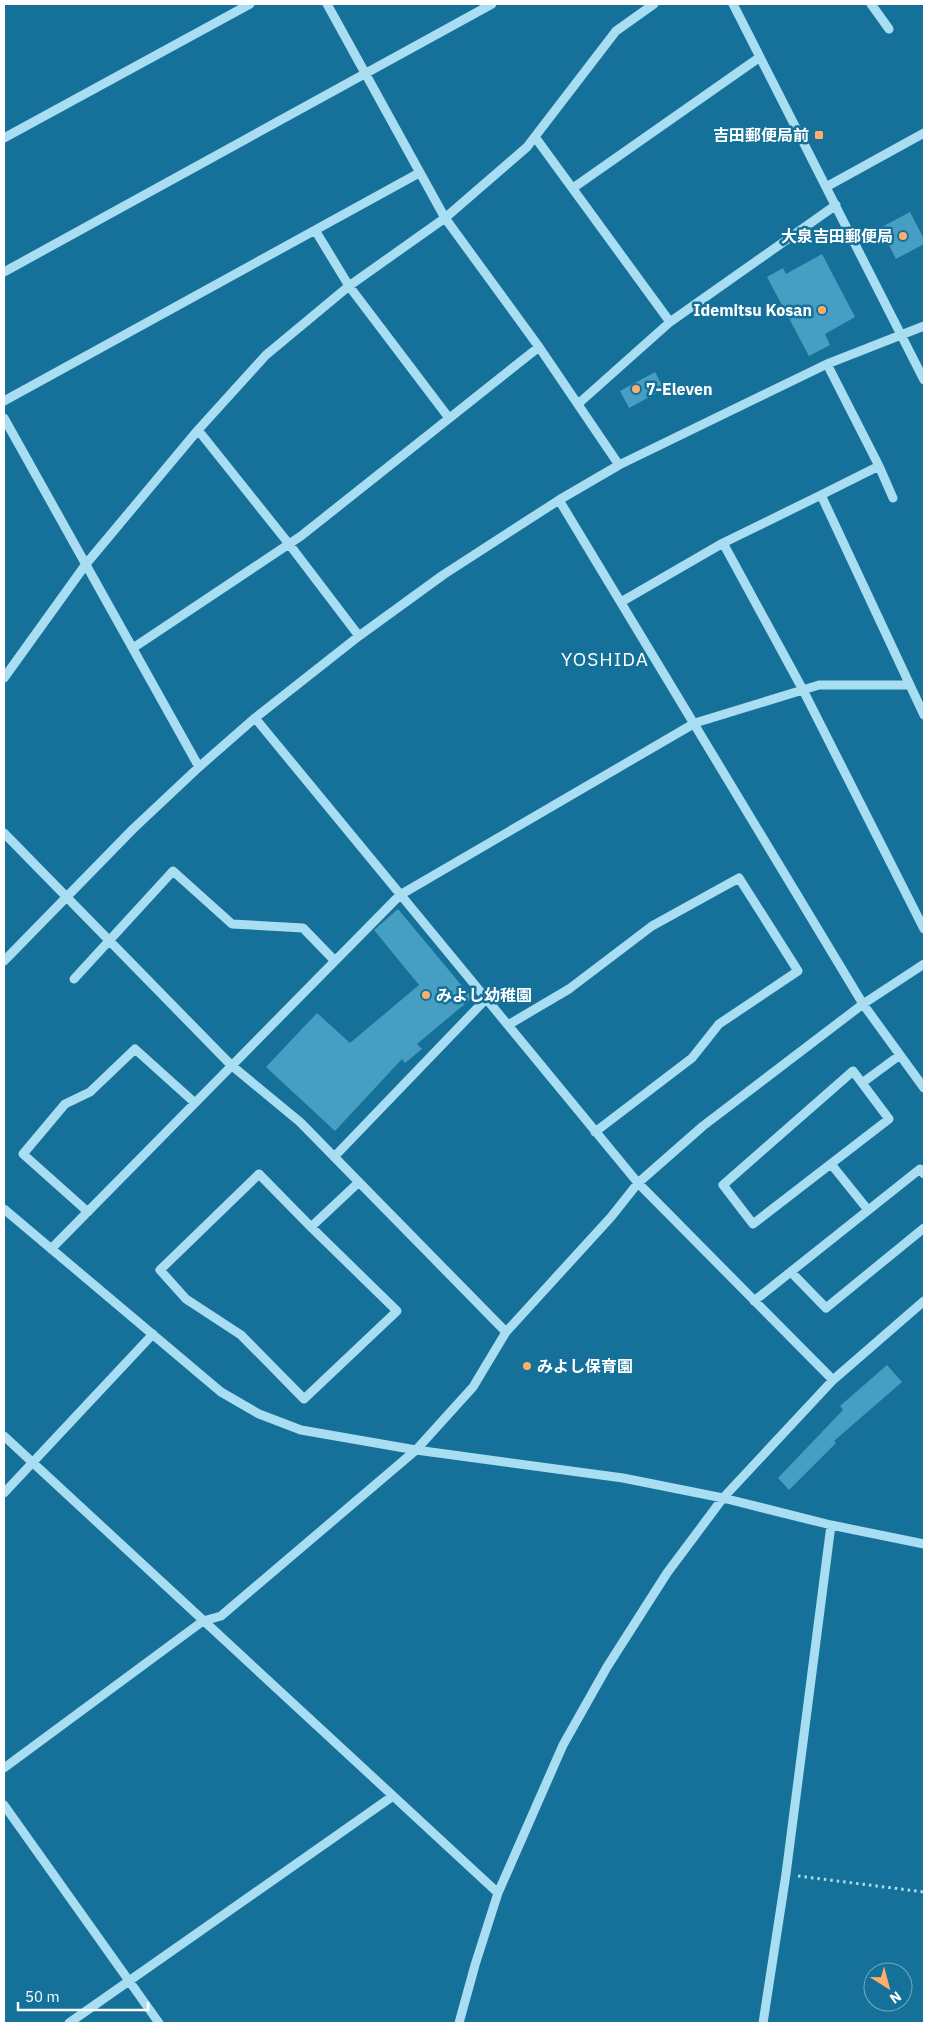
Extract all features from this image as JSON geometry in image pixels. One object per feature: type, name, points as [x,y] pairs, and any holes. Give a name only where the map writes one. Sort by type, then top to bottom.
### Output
[{"type":"street","points":[[4,138],[250,4]]},
{"type":"street","points":[[327,4],[445,218],[538,347],[619,465]]},
{"type":"street","points":[[4,272],[492,4]]},
{"type":"street","points":[[4,678],[86,564],[198,430],[266,355],[350,286],[445,218],[527,147],[616,31],[654,4]]},
{"type":"street","points":[[733,4],[924,380]]},
{"type":"street","points":[[871,4],[889,29]]},
{"type":"street","points":[[573,188],[760,57]]},
{"type":"street","points":[[826,187],[924,133]]},
{"type":"street","points":[[535,137],[670,322]]},
{"type":"street","points":[[4,401],[419,172]]},
{"type":"street","points":[[578,404],[670,322],[836,205]]},
{"type":"street","points":[[315,230],[350,286],[448,418]]},
{"type":"street","points":[[4,961],[133,829],[199,767],[255,718],[359,636],[443,575],[558,500],[619,465],[827,364],[924,326]]},
{"type":"street","points":[[133,648],[289,544],[538,347]]},
{"type":"street","points":[[827,364],[894,498]]},
{"type":"street","points":[[4,418],[199,767]]},
{"type":"street","points":[[198,430],[359,636]]},
{"type":"street","points":[[621,602],[723,544],[879,466]]},
{"type":"street","points":[[821,495],[924,715]]},
{"type":"street","points":[[558,500],[695,723],[862,1004],[924,1088]]},
{"type":"street","points":[[723,544],[802,690],[924,929]]},
{"type":"street","points":[[51,1249],[400,895],[695,723],[819,685],[910,685]]},
{"type":"street","points":[[255,718],[638,1183],[833,1380]]},
{"type":"street","points":[[4,833],[231,1065],[300,1122],[506,1332]]},
{"type":"street","points":[[74,979],[173,871],[232,924],[303,928],[335,961]]},
{"type":"street","points":[[508,1025],[569,989],[652,926],[739,878],[798,971],[719,1024],[692,1058],[596,1132]]},
{"type":"street","points":[[4,1768],[203,1621],[220,1616],[416,1450],[473,1387],[506,1332],[611,1217],[638,1183],[703,1126],[862,1004],[924,964]]},
{"type":"street","points":[[334,1157],[486,998]]},
{"type":"street","points":[[88,1212],[23,1154],[65,1104],[90,1092],[134,1049],[195,1103]]},
{"type":"street","points":[[862,1083],[900,1055]]},
{"type":"street","points":[[853,1071],[862,1083],[889,1119],[753,1224],[723,1185],[853,1071]]},
{"type":"street","points":[[831,1164],[868,1210]]},
{"type":"street","points":[[754,1301],[920,1169],[924,1174]]},
{"type":"street","points":[[259,1174],[311,1227],[397,1311],[304,1399],[240,1335],[186,1299],[160,1270],[259,1174]]},
{"type":"street","points":[[311,1227],[359,1182]]},
{"type":"street","points":[[4,1210],[221,1392],[259,1414],[301,1430],[416,1450],[568,1469],[622,1478],[723,1498],[831,1525],[924,1544]]},
{"type":"street","points":[[791,1272],[826,1308],[924,1228]]},
{"type":"street","points":[[459,2023],[498,1893],[563,1745],[607,1667],[667,1573],[723,1498],[833,1380],[924,1301]]},
{"type":"street","points":[[4,1492],[152,1334]]},
{"type":"street","points":[[4,1436],[498,1893]]},
{"type":"street","points":[[763,2023],[786,1874],[831,1525]]},
{"type":"street","points":[[69,2023],[393,1796]]},
{"type":"street","points":[[4,1805],[159,2023]]},
{"type":"path","points":[[786,1874],[924,1892]]},
{"type":"building","points":[[910,212],[924,239],[924,244],[896,259],[880,228]]},
{"type":"building","points":[[822,254],[855,317],[825,334],[830,345],[809,356],[767,277],[783,268],[786,274]]},
{"type":"building","points":[[655,372],[664,389],[629,408],[620,391]]},
{"type":"building","points":[[398,909],[472,998],[417,1044],[422,1049],[405,1063],[402,1059],[335,1131],[266,1067],[317,1013],[350,1043],[419,985],[374,930]]},
{"type":"building","points":[[887,1365],[902,1382],[834,1441],[836,1443],[789,1490],[778,1478],[843,1410],[840,1406]]},
{"type":"place","name":"吉田郵便局前","points":[[819,135]]},
{"type":"place","name":"大泉吉田郵便局","points":[[903,236]]},
{"type":"place","name":"Idemitsu Kosan","points":[[822,310]]},
{"type":"place","name":"7-Eleven","points":[[636,389]]},
{"type":"place","name":"みよし幼稚園","points":[[426,995]]},
{"type":"place","name":"みよし保育園","points":[[527,1366]]},
{"type":"district","name":"YOSHIDA","points":[[605,659]]}]
